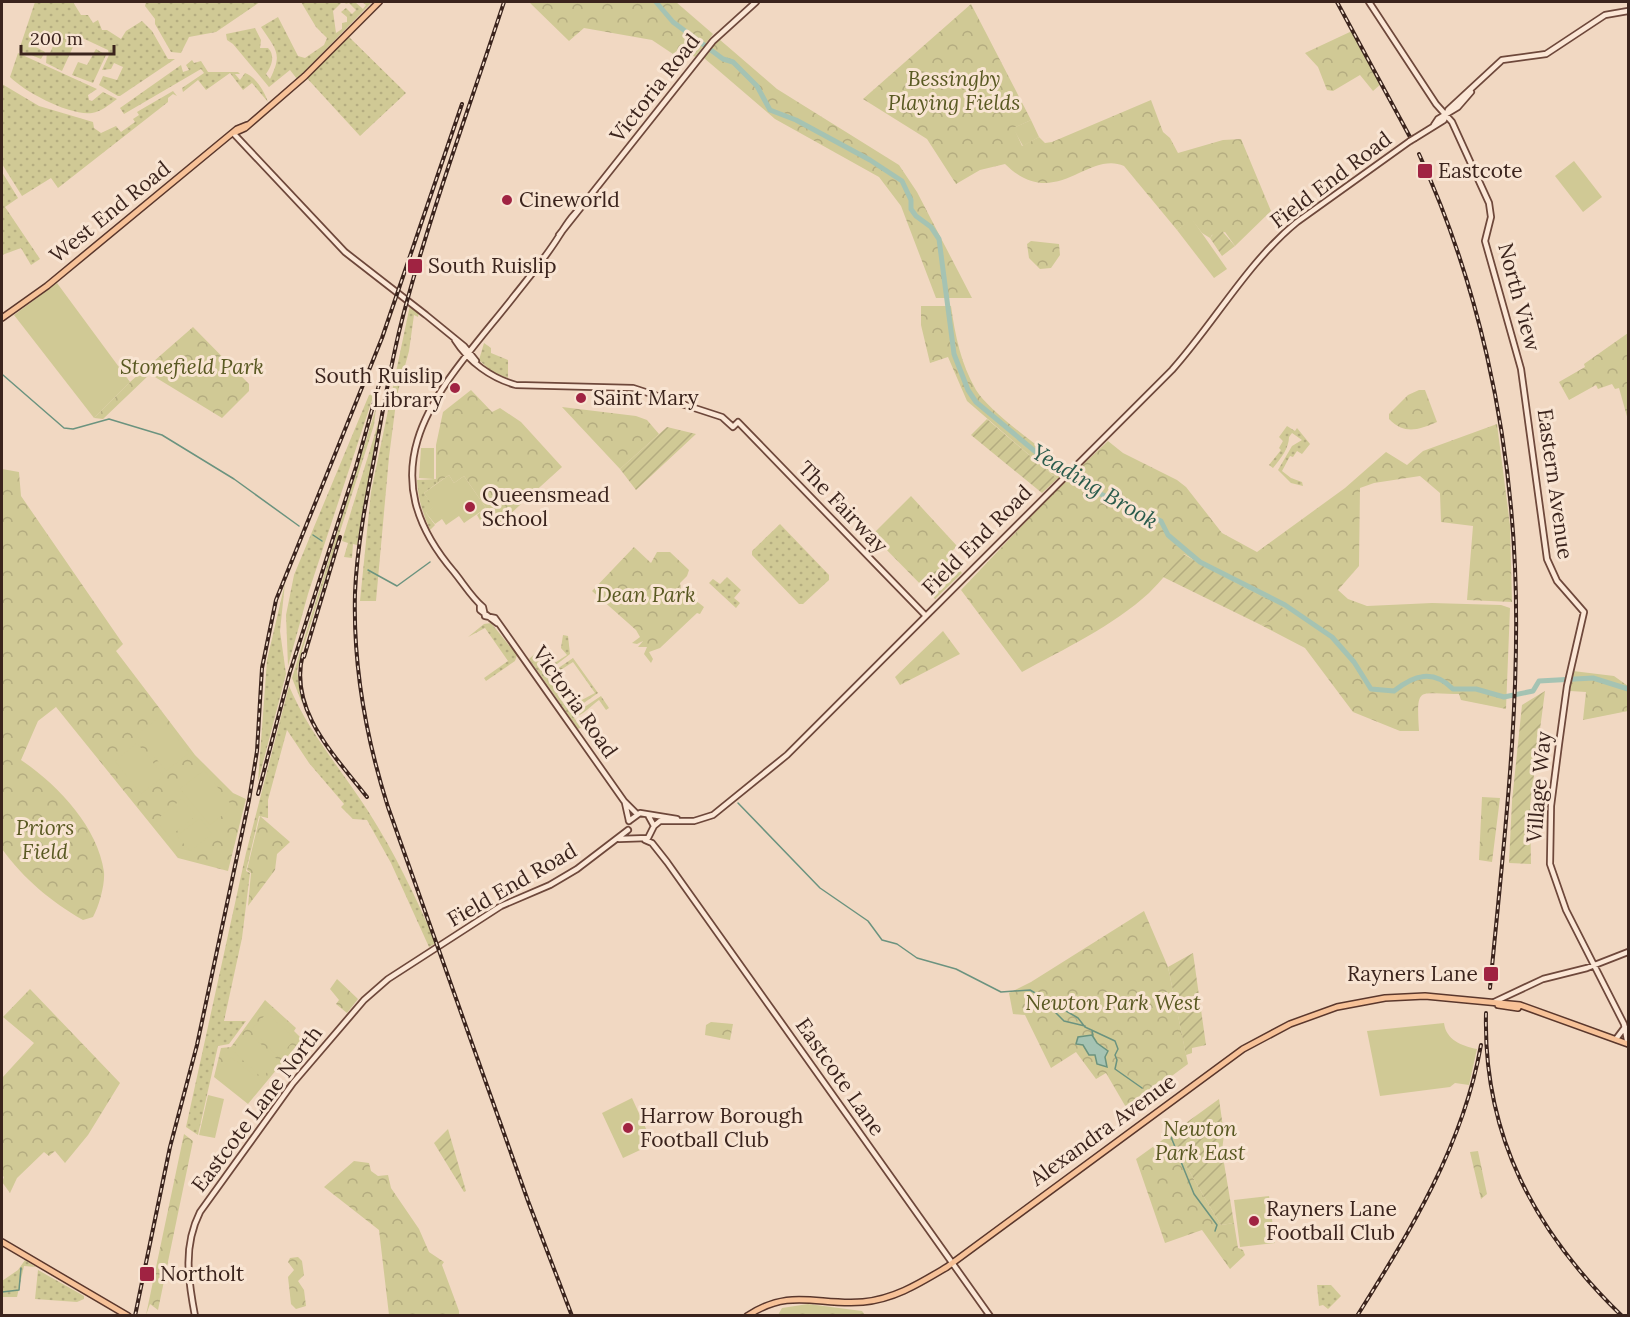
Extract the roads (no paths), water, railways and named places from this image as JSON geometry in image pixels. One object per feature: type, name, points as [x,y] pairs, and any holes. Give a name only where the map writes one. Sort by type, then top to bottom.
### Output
[{"type":"main road","name":"West End Road","points":[[3,316],[47,286],[129,216],[244,124],[247,125],[305,76],[379,2]]},
{"type":"main road","name":"Alexandra Avenue","points":[[747,1316],[769,1305],[795,1298],[860,1302],[885,1298],[916,1286],[1232,1057],[1278,1029],[1337,1007],[1385,998],[1425,996],[1512,1005]]},
{"type":"main road","name":"Alexandra Avenue","points":[[1492,1002],[1512,1005]]},
{"type":"main road","points":[[1512,1005],[1526,1007],[1628,1041]]},
{"type":"main road","points":[[2,1242],[126,1315]]},
{"type":"street","name":"Victoria Road","points":[[637,814],[624,801],[497,623],[480,610],[480,605],[441,557],[427,534],[418,510],[411,474],[423,420],[437,395],[576,212],[588,201],[708,47],[756,2]]},
{"type":"street","name":"North View","points":[[1370,2],[1436,104],[1452,122],[1489,203],[1491,217],[1485,242],[1521,369],[1525,392]]},
{"type":"street","name":"Field End Road","points":[[654,825],[660,821],[692,822],[719,812],[787,754],[1172,370],[1279,238],[1304,217],[1427,130],[1506,58],[1551,51],[1605,15],[1629,11]]},
{"type":"street","points":[[235,133],[345,252],[458,343],[478,364]]},
{"type":"street","points":[[458,343],[478,342],[478,364]]},
{"type":"street","points":[[458,343],[460,365],[478,364]]},
{"type":"street","name":"The Fairway","points":[[478,364],[491,376],[516,385],[633,388],[722,417],[733,427],[738,422],[925,615]]},
{"type":"street","name":"Eastern Avenue","points":[[1525,392],[1549,564],[1560,585],[1581,606]]},
{"type":"street","name":"Village Way","points":[[1581,606],[1584,614],[1568,680],[1551,806],[1550,864],[1565,907],[1590,958],[1597,967],[1625,1027],[1628,1041]]},
{"type":"street","name":"Victoria Road","points":[[624,801],[629,821]]},
{"type":"street","points":[[633,838],[628,830],[629,821],[637,814],[692,822]]},
{"type":"street","points":[[619,838],[645,840],[653,832],[654,825],[648,815]]},
{"type":"street","name":"Field End Road","points":[[420,957],[456,938],[501,906],[571,873],[628,830]]},
{"type":"street","name":"Eastcote Lane","points":[[653,832],[654,840],[664,857],[990,1316]]},
{"type":"street","name":"Eastcote Lane","points":[[645,840],[652,843],[664,857]]},
{"type":"street","points":[[1492,1002],[1552,976],[1597,967],[1629,952]]},
{"type":"street","name":"Eastcote Lane North","points":[[195,1316],[188,1253],[191,1233],[203,1208],[310,1061],[364,1000],[396,972],[420,957]]},
{"type":"street","points":[[1588,967],[1590,958]]},
{"type":"street","points":[[1512,1005],[1509,997],[1513,992]]},
{"type":"street","points":[[1618,1038],[1625,1027]]},
{"type":"waterway","name":"Yeading Brook","points":[[656,2],[673,22],[723,59],[733,62],[757,86],[770,110],[796,120],[870,160],[902,181],[911,200],[911,209],[916,216],[931,227],[939,239],[954,354],[968,390],[976,402],[1043,458],[1096,492],[1161,521],[1168,535],[1200,562],[1285,605],[1332,637],[1354,662],[1371,689],[1394,691],[1409,681],[1424,677],[1438,679],[1453,689],[1476,689],[1504,697],[1533,691],[1539,681],[1593,678],[1628,689]]},
{"type":"waterway","points":[[3,375],[64,428],[73,429],[109,419],[162,435],[234,479],[299,526]]},
{"type":"waterway","points":[[313,535],[322,541]]},
{"type":"waterway","points":[[368,570],[397,586],[430,562]]},
{"type":"waterway","points":[[738,803],[820,888],[868,921],[882,940],[897,944],[917,958],[956,969],[1001,992],[1030,990],[1078,1018],[1085,1027],[1115,1041],[1118,1049],[1115,1055],[1117,1060],[1115,1069],[1142,1088]]},
{"type":"waterway","points":[[1039,997],[1044,1007],[1052,1009],[1064,1021],[1085,1026]]},
{"type":"waterway","points":[[1092,1031],[1093,1035]]},
{"type":"waterway","points":[[1171,1137],[1194,1194],[1217,1225],[1215,1231]]},
{"type":"waterway","points":[[2,1292],[19,1290],[21,1268]]},
{"type":"railway","points":[[504,2],[426,237],[395,350],[360,540],[355,593],[356,647],[367,728],[388,807],[528,1201],[572,1316]]},
{"type":"railway","points":[[1337,2],[1410,137]]},
{"type":"railway","points":[[135,1316],[170,1147],[197,1045],[249,800],[257,751],[262,668],[276,600],[382,338],[462,104]]},
{"type":"railway","points":[[1419,154],[1440,203],[1474,304],[1498,408],[1512,514],[1516,620],[1513,725],[1490,988]]},
{"type":"railway","points":[[258,794],[290,672],[356,467],[382,374]]},
{"type":"railway","points":[[304,657],[340,537]]},
{"type":"railway","points":[[303,654],[300,675],[302,694],[308,713],[329,749],[367,797]]},
{"type":"railway","points":[[1486,1013],[1487,1058],[1494,1100],[1505,1141],[1520,1179],[1540,1216],[1564,1251],[1591,1284],[1622,1316]]},
{"type":"railway","points":[[1357,1316],[1397,1252],[1448,1152],[1462,1118],[1481,1045]]},
{"type":"place","name":"Eastcote","points":[[1425,171]]},
{"type":"place","name":"Cineworld","points":[[507,200]]},
{"type":"place","name":"South Ruislip","points":[[415,266]]},
{"type":"place","name":"South Ruislip Library","points":[[455,388]]},
{"type":"place","name":"Saint Mary","points":[[581,398]]},
{"type":"place","name":"Queensmead School","points":[[470,507]]},
{"type":"place","name":"Rayners Lane","points":[[1491,974]]},
{"type":"place","name":"Harrow Borough Football Club","points":[[628,1128]]},
{"type":"place","name":"Rayners Lane Football Club","points":[[1254,1221]]},
{"type":"place","name":"Northolt","points":[[147,1274]]},
{"type":"park label","name":"Bessingby Playing Fields","points":[[954,91]]},
{"type":"park label","name":"Stonefield Park","points":[[192,367]]},
{"type":"park label","name":"Dean Park","points":[[646,595]]},
{"type":"park label","name":"Priors Field","points":[[45,840]]},
{"type":"park label","name":"Newton Park West","points":[[1113,1003]]},
{"type":"park label","name":"Newton Park East","points":[[1200,1141]]}]
